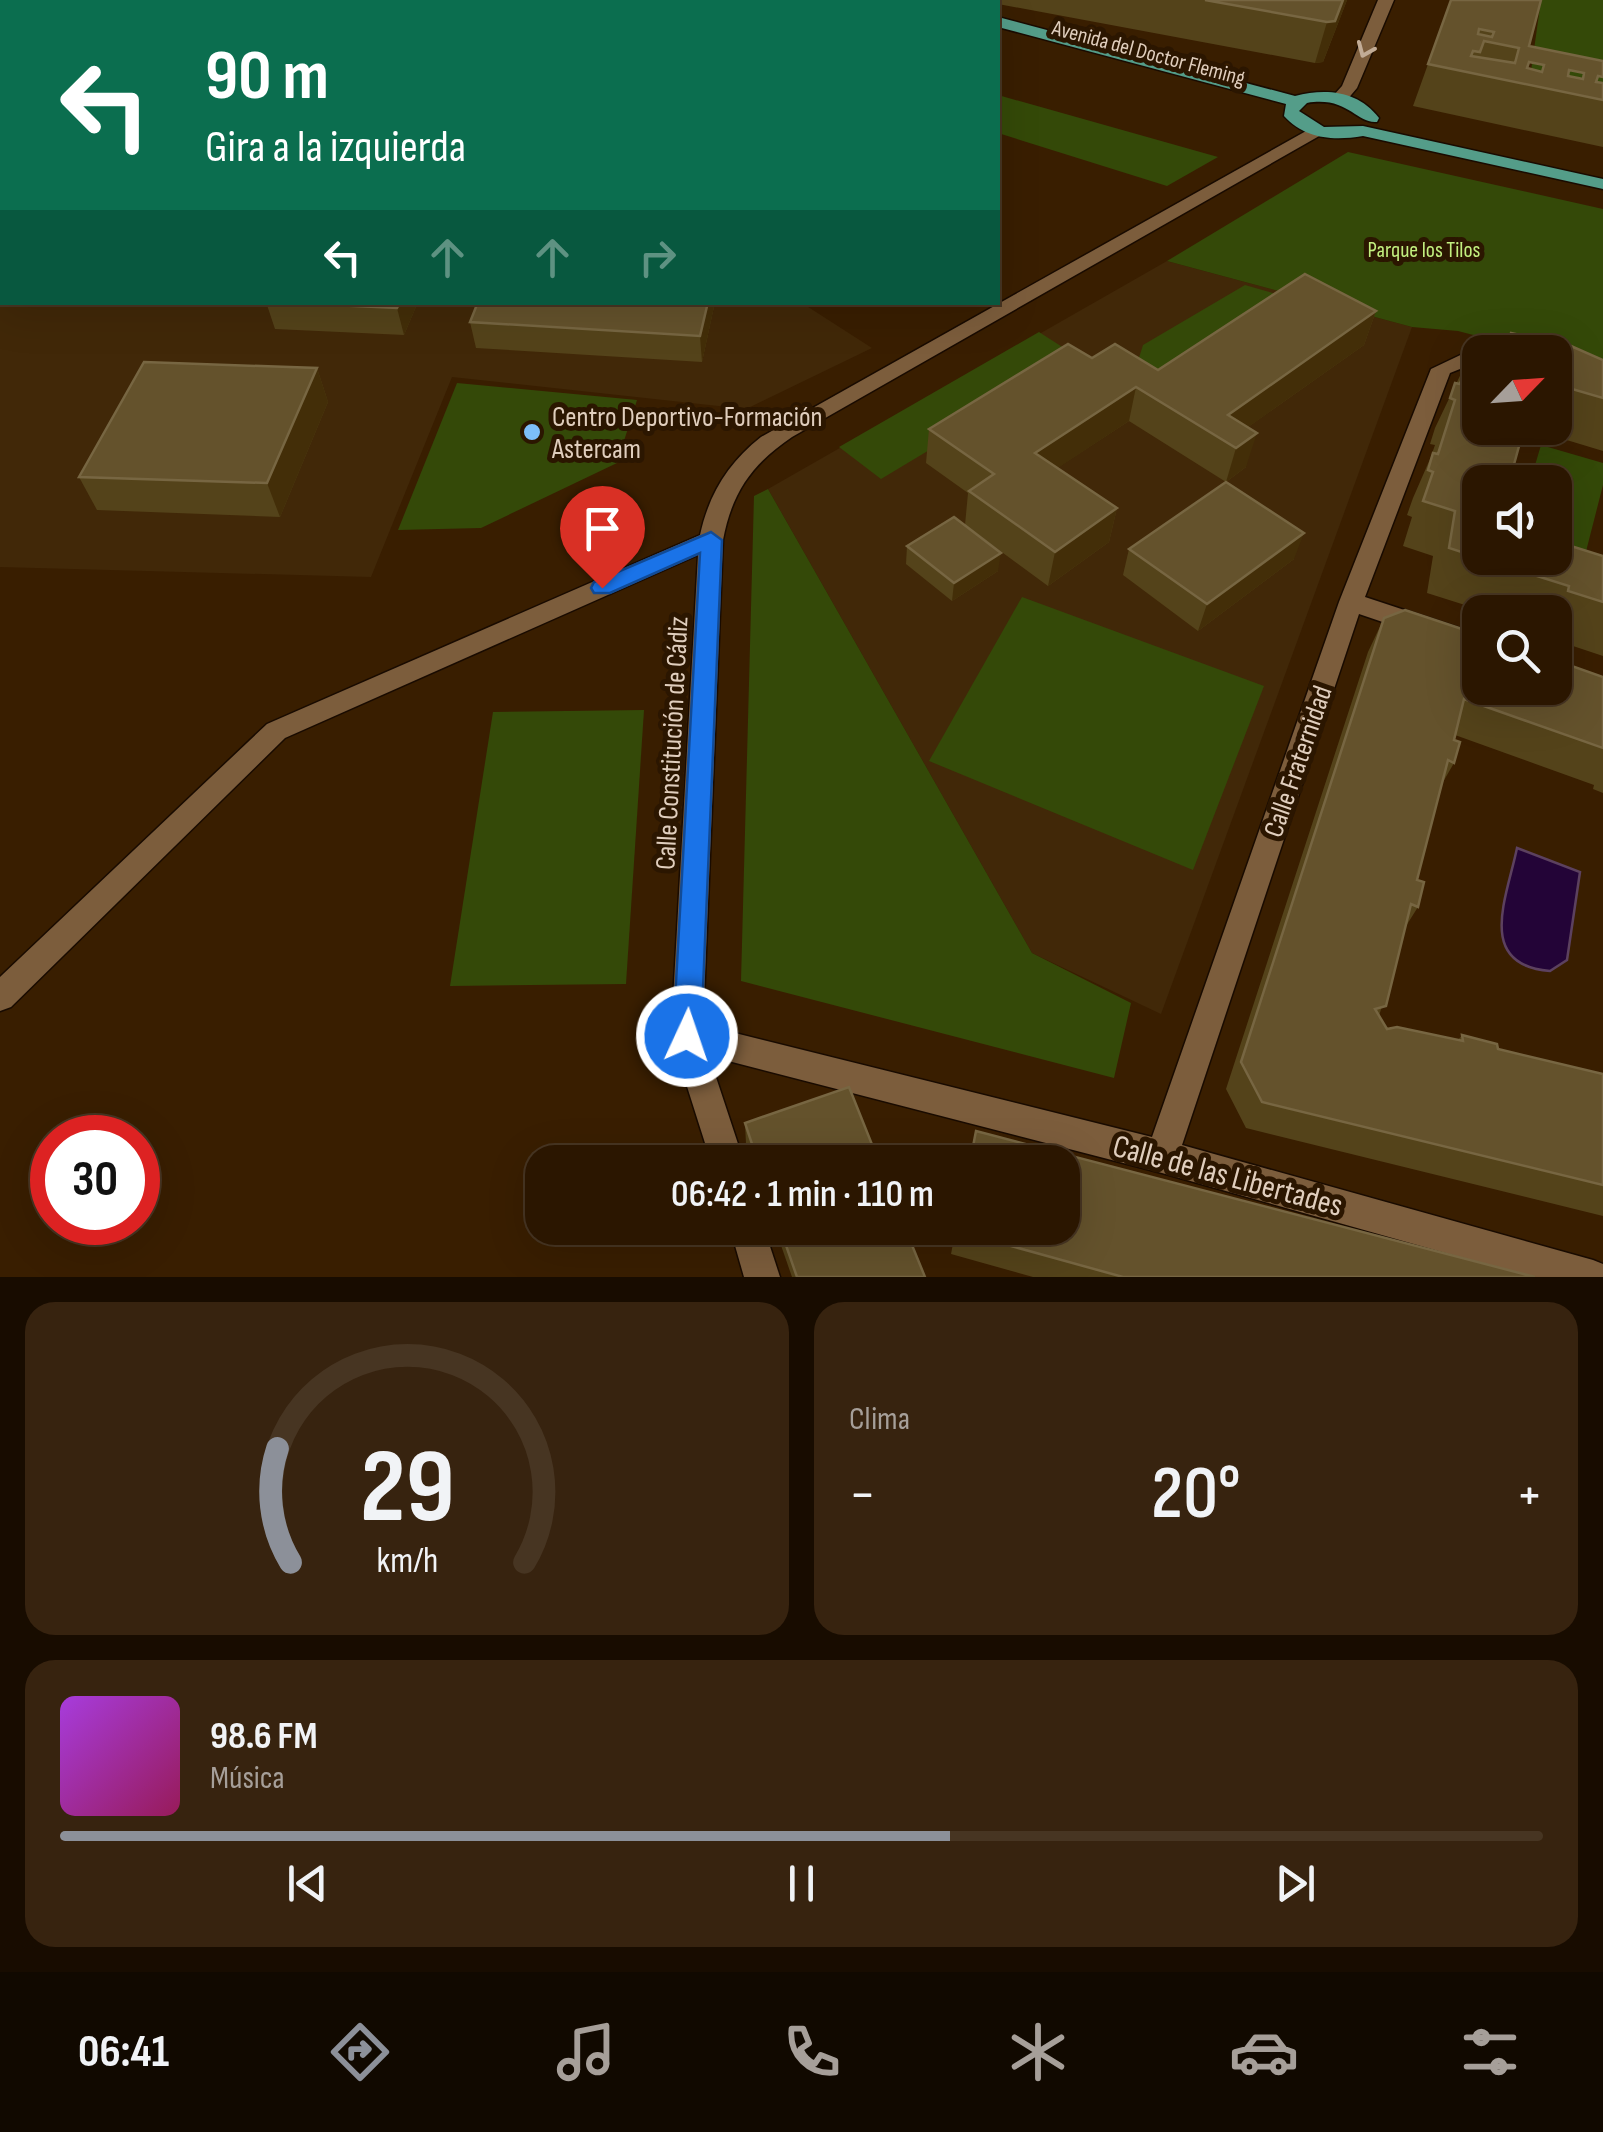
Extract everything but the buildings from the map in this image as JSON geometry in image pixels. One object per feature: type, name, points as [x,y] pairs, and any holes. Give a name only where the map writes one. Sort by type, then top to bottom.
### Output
[{"type":"main road","name":"Avenida del Doctor Fleming","points":[[1000,23],[1292,106]]},
{"type":"main road","name":"Avenida del Doctor Fleming","points":[[1000,36],[1292,106]]},
{"type":"main road","points":[[1368,124],[1362,106],[1340,97],[1314,95],[1292,106],[1298,122],[1315,131],[1340,135],[1368,124],[1603,168]]},
{"type":"main road","points":[[1368,124],[1603,184]]},
{"type":"street","points":[[1340,97],[1348,88],[1386,0]]},
{"type":"street","name":"Calle Constitución de Cádiz","points":[[721,1145],[687,1036],[711,540],[726,483],[762,446],[1315,131]]},
{"type":"street","name":"Calle Fraternidad","points":[[1162,1156],[1350,602],[1441,370],[1462,361]]},
{"type":"street","points":[[0,997],[276,731],[711,540]]},
{"type":"street","points":[[1350,602],[1462,639]]},
{"type":"street","name":"Calle de las Libertades","points":[[687,1036],[1162,1156],[1593,1277]]},
{"type":"street","points":[[752,1245],[762,1277]]},
{"type":"shaded area","points":[[1167,261],[1412,327],[1161,1014],[1032,953],[768,489]]},
{"type":"shaded area","points":[[0,305],[805,305],[872,348],[746,409],[452,377],[371,577],[0,567]]},
{"type":"shaded area","points":[[1517,848],[1580,872],[1567,960],[1550,971],[1527,966],[1512,956],[1504,942],[1503,907]]},
{"type":"green space","points":[[1541,0],[1603,0],[1603,96],[1530,78]]},
{"type":"green space","points":[[1000,96],[1218,157],[1167,186],[1000,134]]},
{"type":"green space","name":"Parque los Tilos","points":[[1348,152],[1603,209],[1603,370],[1572,358],[1572,335],[1473,335],[1412,327],[1167,261]]},
{"type":"green space","points":[[1245,285],[1294,299],[1164,381],[1137,364],[1143,345]]},
{"type":"green space","points":[[1039,332],[1081,359],[881,479],[839,447]]},
{"type":"green space","name":"Centro Deportivo-Formación Astercam","points":[[457,383],[637,400],[617,463],[481,528],[398,530]]},
{"type":"green space","points":[[1541,445],[1603,463],[1603,485],[1580,575],[1572,570],[1572,465],[1535,465]]},
{"type":"green space","points":[[768,489],[1032,953],[1131,1003],[1114,1078],[741,981],[754,496]]},
{"type":"green space","points":[[1022,597],[1264,686],[1193,870],[929,761]]},
{"type":"green space","points":[[644,710],[626,984],[450,986],[493,712]]},
{"type":"place","name":"Centro Deportivo-Formación Astercam","points":[[532,432]]},
{"type":"route","points":[[602,588],[711,540],[687,1036]]}]
